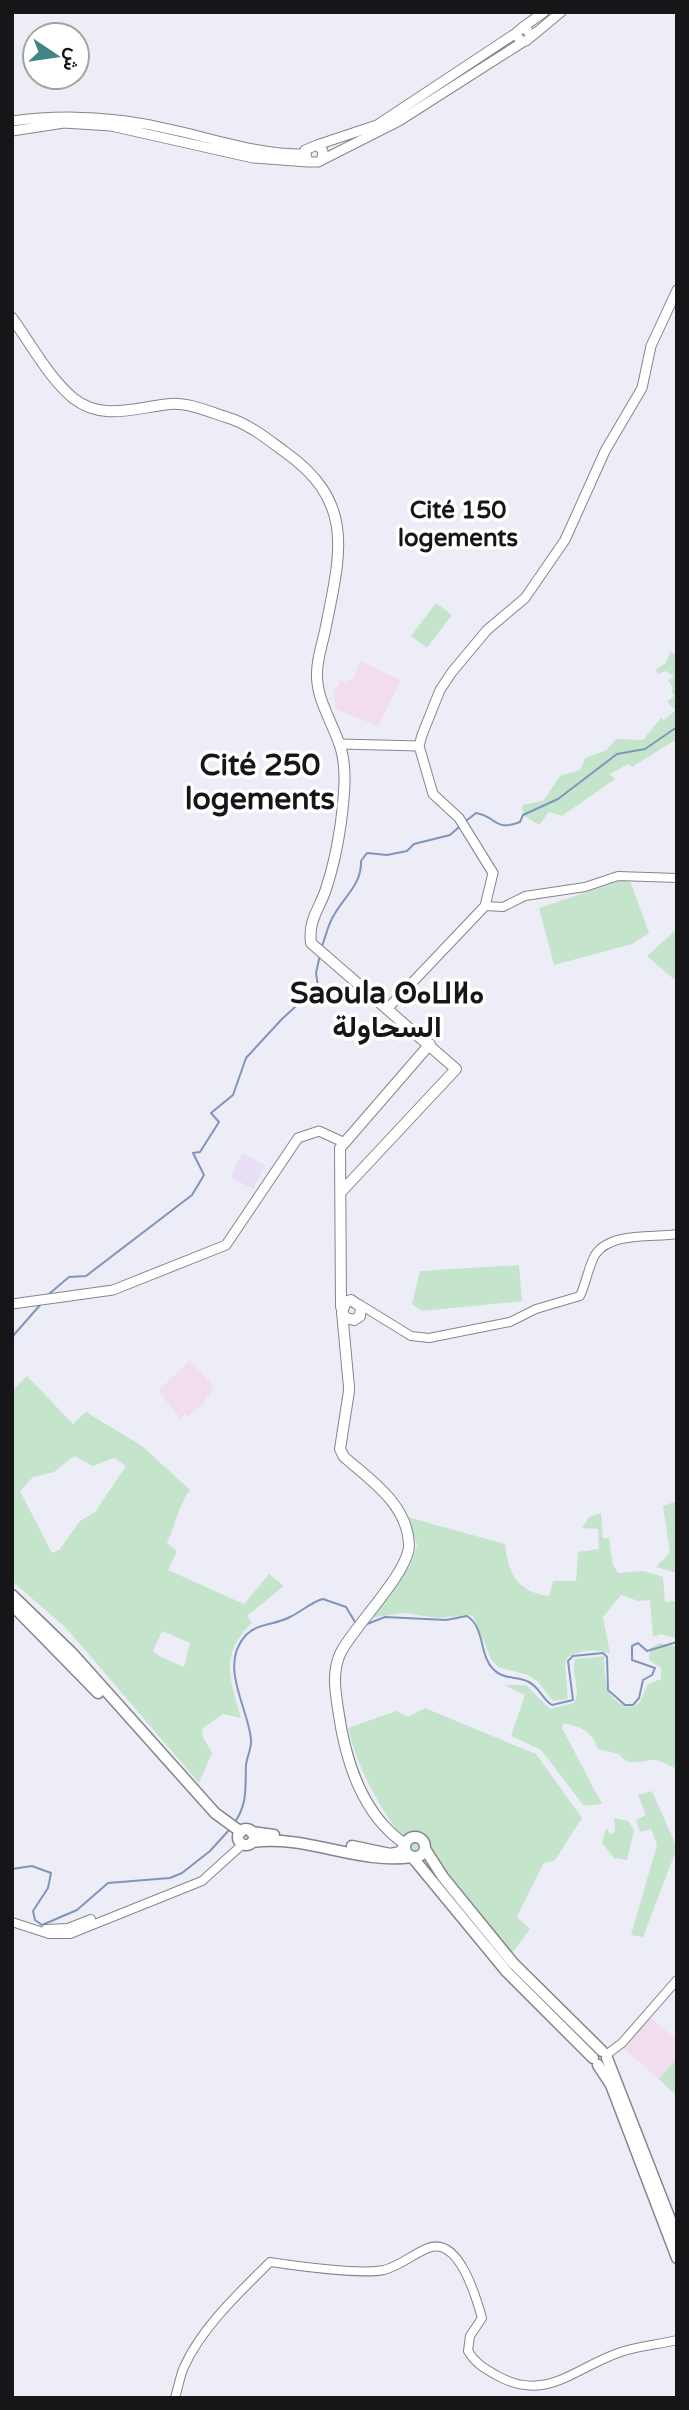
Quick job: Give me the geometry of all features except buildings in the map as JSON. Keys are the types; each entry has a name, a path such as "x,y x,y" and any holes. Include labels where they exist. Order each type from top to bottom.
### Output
{"highway":[{"path":"12,1595 73,1654 238,1834 390,1854 400,1852 416,1837 423,1840 425,1849 443,1877 513,1963 601,2057 677,2236"},
{"path":"12,1605 238,1834 379,1860 420,1856 425,1849"},
{"path":"405,1845 507,1972 581,2042 601,2057 677,2259"}],"main road":[{"path":"12,121 58,120 111,126 261,159 306,158 315,163 399,121 521,34 544,12"},
{"path":"521,34 529,39 531,34 561,12"},
{"path":"306,158 308,146 377,125 521,34"},
{"path":"12,131 58,120"},
{"path":"317,145 323,152 322,158"},
{"path":"388,1009 485,906 493,873 459,818 433,794 419,746 430,712 452,672 487,630 525,598 565,540 605,451 642,388 650,345 677,290"},
{"path":"12,318 71,397 81,404 96,409 126,412 171,404 183,405 226,417 265,436 305,467 324,487 337,522 337,554 317,672 320,697 340,744 344,771 341,823 326,888 310,923 313,947 456,1069 341,1192"},
{"path":"340,744 419,746"},
{"path":"405,1845 376,1813 358,1787 342,1741 334,1674 341,1652 402,1568 409,1544 407,1530 392,1501 344,1457 340,1449 349,1391 341,1289 339,1159 343,1142 430,1045"},
{"path":"12,1304 37,1303 113,1290 226,1245 298,1138 318,1131 343,1142"},
{"path":"341,1289 357,1302 359,1316 350,1332 346,1353"},
{"path":"342,1311 346,1302 357,1302"},
{"path":"342,1311 348,1320 359,1316"}],"street":[{"path":"485,906 503,907 525,896 585,887 618,876 677,878"},
{"path":"357,1302 416,1338 486,1328 580,1296 599,1251 630,1236 677,1234"},
{"path":"359,1316 370,1311"},
{"path":"12,1919 47,1929 68,1928 194,1880 238,1834"},
{"path":"601,2057 622,2043 677,1980"},
{"path":"175,2398 184,2367 194,2349 234,2300 270,2262 383,2270 429,2248 444,2248 453,2254 473,2285 482,2318 467,2343 468,2351 477,2364 519,2385 552,2383 618,2353 677,2340"}],"shaded area":[{"path":"360,661 401,680 378,726 335,709 334,691 341,680 345,682 354,677"},
{"path":"242,1153 265,1165 253,1189 230,1177"},
{"path":"190,1360 214,1387 202,1405 188,1417 185,1414 181,1419 158,1391"},
{"path":"649,2017 677,2040 677,2058 659,2079 623,2048"}],"green space":[{"path":"436,603 452,615 427,648 411,636"},
{"path":"670,652 677,654 677,739 632,767 628,764 610,774 615,779 562,816 549,812 539,825 523,815 522,805 543,801 560,776 580,770 585,758 607,750 616,739 643,740 661,718 664,720 676,710 667,702 674,696 668,680 674,677 666,671 658,674 655,670 666,663"},
{"path":"629,878 649,933 632,944 554,965 539,908"},
{"path":"677,929 677,982 647,956"},
{"path":"519,1265 522,1301 422,1311 412,1304 420,1271"},
{"path":"27,1376 73,1424 86,1412 142,1446 190,1490 167,1543 177,1551 168,1570 244,1604 269,1574 284,1586 247,1616 252,1623 235,1645 230,1667 233,1691 241,1718 223,1714 203,1728 202,1735 212,1753 199,1783 67,1629 12,1581 12,1391","holes":["74,1456 93,1466 114,1458 126,1466 95,1512 80,1521 59,1550 52,1553 20,1491 33,1477 54,1472","162,1631 190,1643 184,1667 153,1651"]},
{"path":"677,1501 677,1573 656,1567 670,1552 663,1506"},
{"path":"601,1513 603,1538 609,1538 613,1565 619,1573 643,1571 663,1577 665,1602 676,1601 677,1639 661,1634 653,1637 650,1600 638,1601 621,1595 603,1617 610,1654 588,1651 567,1658 565,1665 568,1699 553,1701 538,1682 528,1675 498,1667 491,1659 473,1615 438,1618 402,1613 370,1618 410,1566 417,1545 407,1517 505,1544 509,1564 516,1579 529,1590 549,1596 553,1581 576,1581 578,1552 599,1549 598,1529 582,1528 589,1517"},
{"path":"659,1643 677,1647 677,1769 655,1760 627,1761 619,1754 598,1749 586,1731 564,1723 562,1728 602,1804 584,1806 541,1750 511,1736 525,1695 504,1685 526,1685 550,1709 574,1703 577,1692 575,1659 604,1656 606,1682 611,1695 623,1704 633,1707 640,1702 648,1684 661,1679 661,1668 649,1660 650,1648"},
{"path":"425,1708 536,1754 582,1818 555,1860 543,1864 517,1917 530,1929 509,1957 436,1880 392,1823 373,1793 348,1728 396,1711 408,1717"},
{"path":"652,1791 677,1848 643,1937 631,1935 657,1845 651,1829 640,1832 636,1820 646,1815 638,1795"},
{"path":"614,1818 628,1821 634,1830 627,1860 614,1858 602,1843 606,1828 610,1834 615,1832"},
{"path":"677,2058 677,2096 659,2079"}],"waterway":[{"path":"466,821 476,813 500,825 520,822 523,815 558,799 617,754 645,749 677,727"},
{"path":"322,946 332,919 359,877 361,861 367,853 387,855 407,851 414,844 450,835 459,827"},
{"path":"49,1294 69,1277 86,1276 192,1195 204,1175 193,1153 200,1152 219,1122 211,1113 233,1095 246,1058 282,1019 318,986 316,973 320,955"},
{"path":"12,1337 41,1304"},
{"path":"235,1822 244,1801 246,1765 251,1742 234,1673 238,1647 251,1631 284,1620 323,1599 346,1607 355,1622"},
{"path":"367,1624 385,1617 446,1620 467,1616 477,1627 493,1669 501,1675 529,1682 552,1705 573,1700 568,1661 573,1656 603,1653 607,1657 608,1690 625,1705 633,1705 639,1698 643,1680 652,1675 655,1668 632,1660 632,1646 638,1643 647,1651 677,1642"},
{"path":"12,1869 32,1866 51,1873 48,1888 33,1911 35,1920 42,1925 77,1910 108,1883 170,1878 182,1873 210,1851 230,1829"}],"district":[{"name":"Cité 150 logements","path":"458,524"},
{"name":"Cité 250 logements","path":"260,782"},
{"name":"Saoula ⵙⴰⵡⵍⴰ السحاولة","path":"387,1010"}]}
